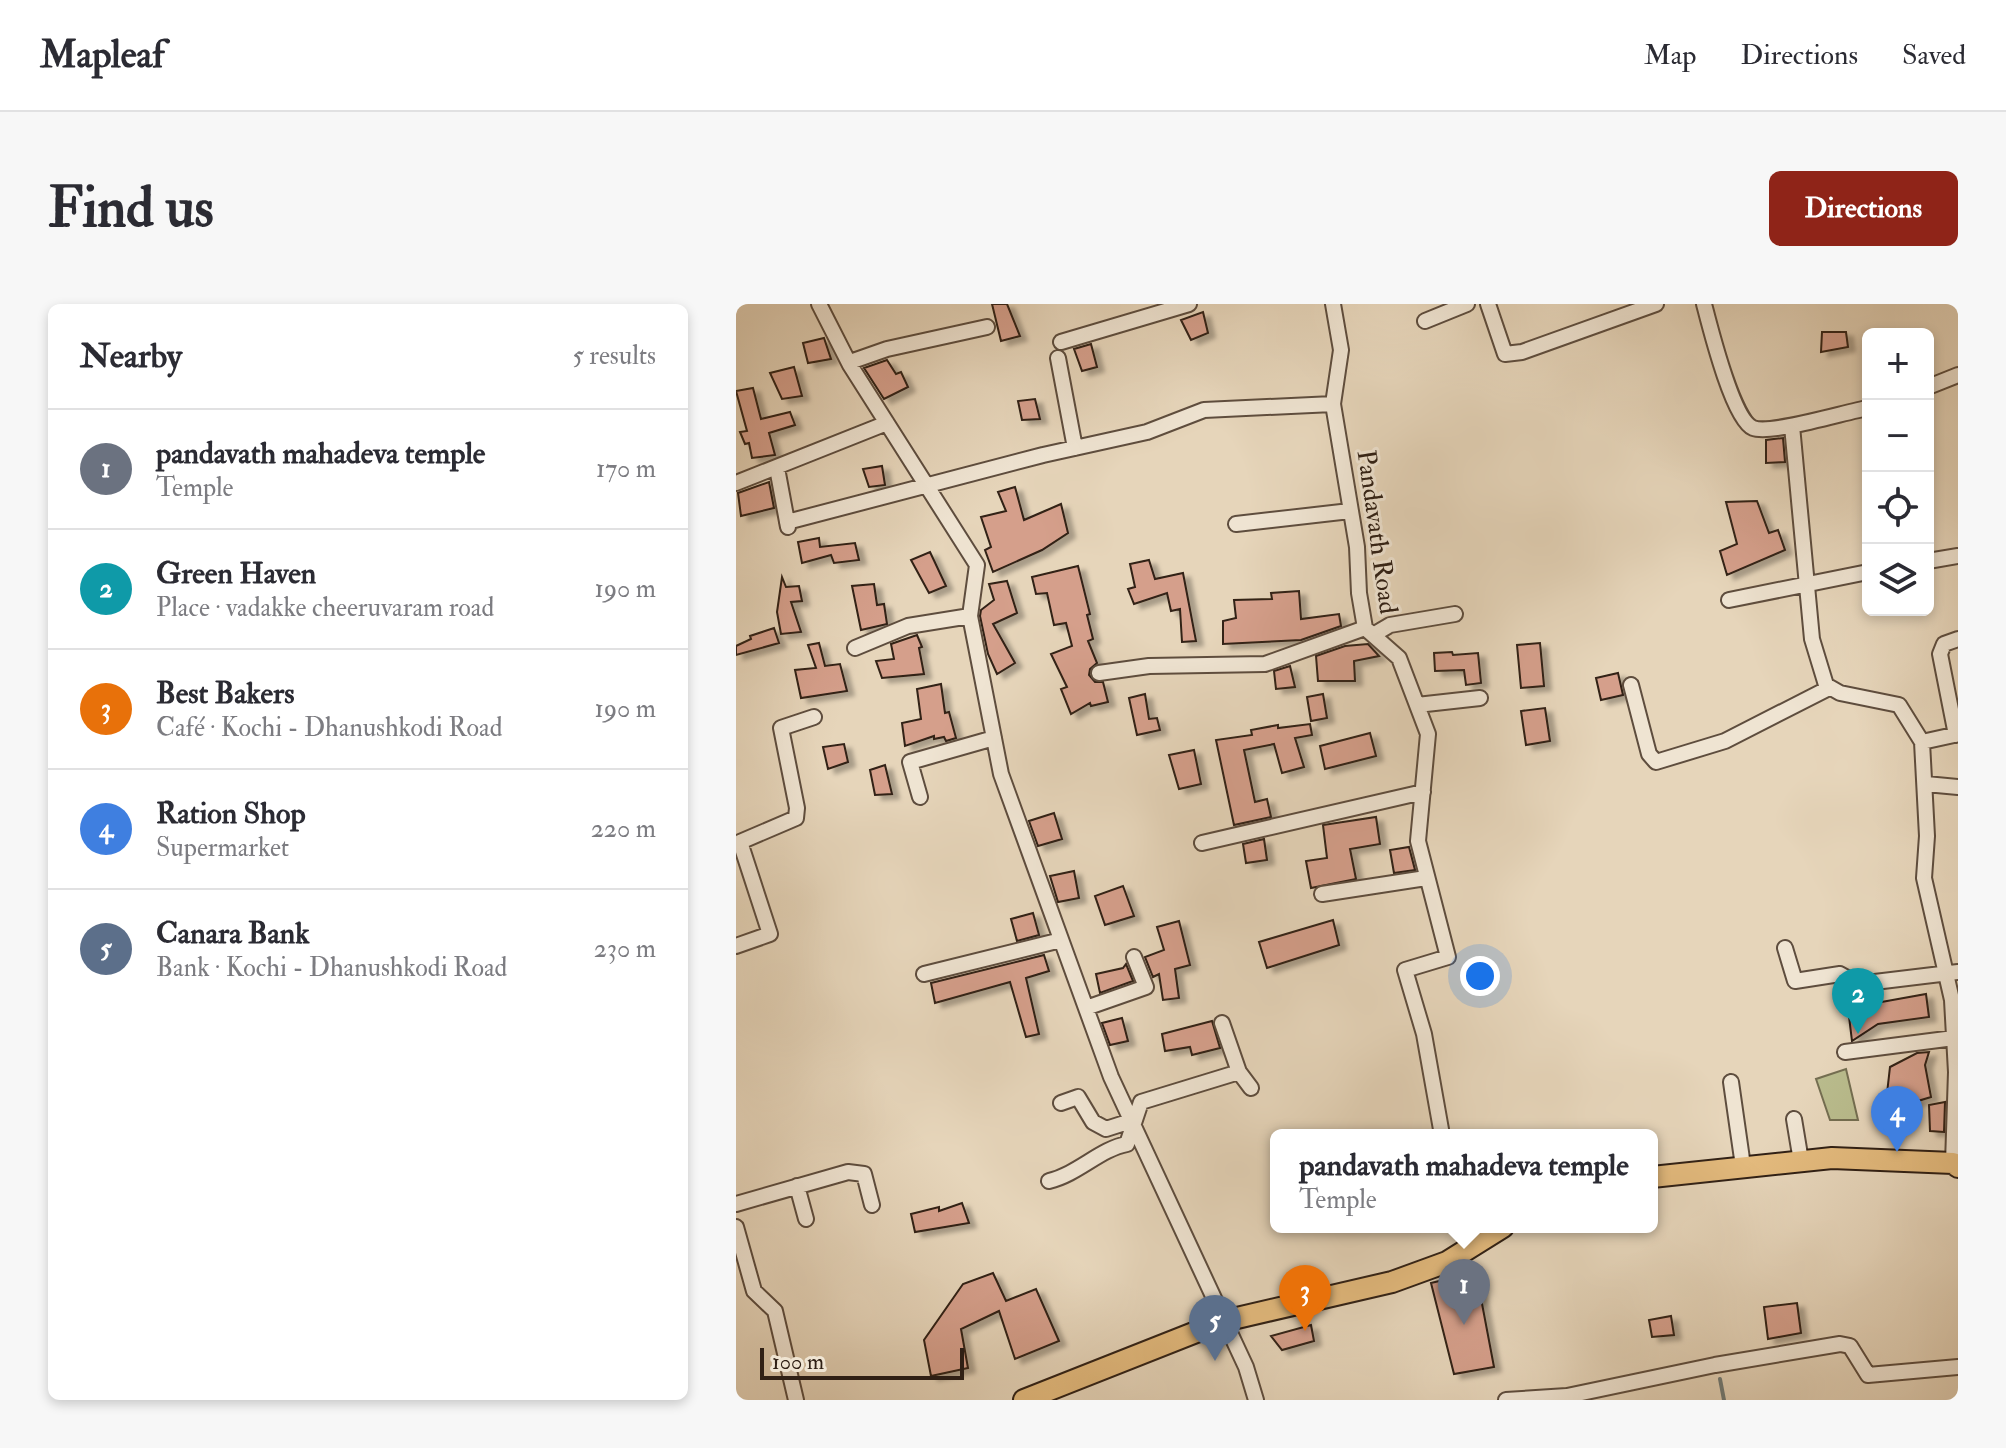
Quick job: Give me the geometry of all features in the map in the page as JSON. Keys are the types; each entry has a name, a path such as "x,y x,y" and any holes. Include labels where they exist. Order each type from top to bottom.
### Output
{"highway":[{"path":"1658,1176 1832,1158 1955,1165"},
{"path":"1024,1400 1224,1321 1392,1282 1447,1262 1487,1233"}],"street":[{"path":"819,304 850,362 977,565 970,616 1001,774 1086,1008 1132,1124 1246,1367 1256,1400"},
{"path":"1075,448 1059,350 1189,304"},
{"name":"Pandavath Road","path":"1333,304 1341,350 1333,404 1369,632 1399,658 1428,734 1418,841 1448,957 1405,970 1424,1034 1441,1129"},
{"path":"1425,321 1467,304"},
{"path":"1488,304 1505,354 1656,304"},
{"path":"1704,304 1720,362 1744,422 1755,430 1792,426 1862,409"},
{"path":"850,362 887,349 987,327"},
{"path":"1934,385 1958,375"},
{"path":"777,468 788,525 1075,448 1147,432 1204,410 1333,404"},
{"path":"736,483 887,423"},
{"path":"1792,426 1812,639 1829,688"},
{"path":"1236,524 1350,511"},
{"path":"1934,560 1958,556"},
{"path":"1729,600 1862,573"},
{"path":"1099,673 1149,666 1265,664 1390,625 1455,614"},
{"path":"855,648 908,626 970,616"},
{"path":"1922,742 1957,734 1940,654 1944,644 1958,639"},
{"path":"1631,685 1649,754 1656,762 1725,741 1829,688 1899,705 1922,742 1926,784 1924,878 1952,973 1955,1165"},
{"path":"1417,705 1480,698"},
{"path":"736,946 770,934 740,842 796,818 797,808 781,728 814,717"},
{"path":"920,797 910,762 994,738"},
{"path":"1926,784 1958,787"},
{"path":"1202,843 1423,792"},
{"path":"1322,894 1426,878"},
{"path":"924,974 1061,940"},
{"path":"1785,948 1795,981 1840,974 1858,984 1952,973"},
{"path":"1086,1008 1146,987 1134,957"},
{"path":"1222,1023 1239,1072 1251,1088"},
{"path":"1845,1052 1954,1038"},
{"path":"1049,1181 1066,1177 1115,1146 1127,1144 1141,1102 1239,1072"},
{"path":"1731,1082 1743,1166"},
{"path":"1061,1103 1078,1097 1093,1122 1106,1129 1132,1124"},
{"path":"1794,1119 1801,1161"},
{"path":"736,1204 848,1172 864,1174 872,1205"},
{"path":"797,1186 806,1219"},
{"path":"736,1227 754,1291 775,1311 796,1400"},
{"path":"1506,1400 1567,1396 1715,1365 1840,1344 1850,1346 1868,1375 1958,1367"}],"green space":[{"path":"1846,1069 1858,1120 1830,1120 1816,1079"}],"building":[{"path":"992,304 1007,304 1020,336 1001,341"},
{"path":"1203,312 1208,333 1191,340 1181,320"},
{"path":"1822,332 1846,332 1848,347 1821,352"},
{"path":"824,338 831,359 808,363 803,343"},
{"path":"1091,344 1097,367 1082,371 1074,349"},
{"path":"887,360 896,374 901,372 908,387 884,399 864,368"},
{"path":"794,367 802,396 782,399 770,373"},
{"path":"753,388 761,419 790,412 795,425 769,433 775,455 752,458 749,443 745,444 740,432 747,431 736,391"},
{"path":"1035,399 1040,419 1022,420 1018,401"},
{"path":"1783,438 1785,462 1766,463 1766,440"},
{"path":"882,466 885,485 869,487 863,469"},
{"path":"769,482 774,508 741,516 738,493"},
{"path":"1015,487 1024,520 1061,504 1068,533 1042,550 993,572 985,550 991,547 981,517 1006,511 998,492"},
{"path":"1757,501 1769,533 1778,530 1785,550 1727,575 1720,551 1737,544 1726,502"},
{"path":"819,538 820,547 855,543 859,560 834,563 831,555 802,563 798,542"},
{"path":"930,552 946,586 929,593 911,560"},
{"path":"1149,560 1155,579 1183,573 1196,641 1182,642 1180,609 1171,611 1167,593 1134,604 1128,589 1135,587 1130,564"},
{"path":"1078,566 1090,614 1087,615 1093,639 1088,641 1097,663 1090,669 1089,675 1095,682 1103,682 1108,702 1091,706 1090,703 1071,714 1061,689 1067,687 1051,654 1072,646 1066,623 1054,625 1047,593 1036,594 1032,577"},
{"path":"782,577 786,587 799,586 802,601 791,602 801,632 781,634 777,612"},
{"path":"1007,581 1017,613 993,624 1015,663 997,674 988,654 980,616 981,610 994,600 989,584"},
{"path":"874,584 877,605 884,604 887,624 861,630 852,586"},
{"path":"1299,591 1301,619 1339,614 1341,626 1301,640 1223,644 1223,621 1236,618 1234,600 1272,599 1271,593"},
{"path":"774,628 779,643 736,655 736,646 751,639 750,636"},
{"path":"917,635 922,647 919,648 924,674 882,678 876,661 894,659 891,644"},
{"path":"819,643 825,666 840,664 847,691 801,698 795,670 816,668 808,645"},
{"path":"1540,643 1544,686 1521,688 1517,645"},
{"path":"1368,644 1379,656 1354,661 1355,681 1318,681 1316,656 1345,646"},
{"path":"1452,652 1453,655 1478,653 1481,683 1466,685 1464,670 1435,671 1434,653"},
{"path":"1290,666 1295,687 1276,689 1274,671"},
{"path":"1618,673 1623,695 1601,700 1596,678"},
{"path":"941,684 945,713 949,712 956,738 946,741 944,737 934,739 934,736 905,746 902,723 921,719 917,689"},
{"path":"1145,694 1149,719 1157,718 1160,730 1137,735 1129,698"},
{"path":"1323,694 1327,718 1311,721 1307,697"},
{"path":"1545,708 1550,741 1526,745 1521,711"},
{"path":"1310,724 1312,735 1295,738 1304,767 1282,773 1274,744 1244,750 1255,802 1267,799 1271,817 1234,825 1216,740 1252,735 1251,730 1278,725 1278,728"},
{"path":"1370,733 1376,756 1325,769 1320,746"},
{"path":"844,744 848,762 828,769 823,747"},
{"path":"1194,750 1201,784 1179,789 1169,755"},
{"path":"885,765 892,794 875,795 870,770"},
{"path":"1054,813 1062,839 1038,846 1029,821"},
{"path":"1376,817 1380,844 1350,849 1356,879 1311,888 1306,861 1327,858 1323,825"},
{"path":"1264,839 1267,860 1246,863 1243,844"},
{"path":"1409,847 1415,870 1394,873 1390,850"},
{"path":"1074,871 1079,898 1058,902 1050,876"},
{"path":"1123,886 1134,916 1105,925 1095,896"},
{"path":"1033,913 1039,935 1017,941 1011,919"},
{"path":"1333,920 1339,945 1267,968 1259,942"},
{"path":"1179,921 1190,965 1175,969 1179,998 1163,1000 1159,974 1153,977 1145,957 1164,950 1157,927"},
{"path":"1044,955 1049,971 1026,978 1039,1034 1026,1037 1010,982 935,1003 931,983"},
{"path":"1126,964 1133,981 1100,993 1096,974 1123,968"},
{"path":"1926,994 1929,1017 1878,1024 1852,1041 1848,1008"},
{"path":"1122,1018 1128,1041 1110,1045 1102,1023"},
{"path":"1212,1021 1220,1048 1192,1055 1190,1047 1165,1051 1162,1034"},
{"path":"1929,1052 1925,1065 1931,1097 1885,1111 1890,1067 1917,1053"},
{"path":"1945,1102 1944,1132 1930,1131 1929,1105"},
{"path":"962,1203 969,1223 915,1232 911,1214 939,1207 939,1211"},
{"path":"1476,1272 1494,1367 1454,1374 1431,1283"},
{"path":"993,1273 1006,1301 1036,1289 1059,1341 1015,1359 999,1311 961,1329 968,1368 931,1376 924,1340 963,1284"},
{"path":"1797,1303 1801,1333 1768,1339 1764,1307"},
{"path":"1671,1316 1674,1335 1652,1337 1649,1320"},
{"path":"1311,1325 1314,1341 1282,1350 1271,1336"}],"waterway":[{"path":"1720,1379 1724,1400"}],"place":[{"name":"Green Haven","path":"1858,1034"},
{"name":"Ration Shop","path":"1897,1152"},
{"name":"pandavath mahadeva temple","path":"1464,1325"},
{"name":"Best Bakers","path":"1305,1331"},
{"name":"Canara Bank","path":"1215,1361"}]}
